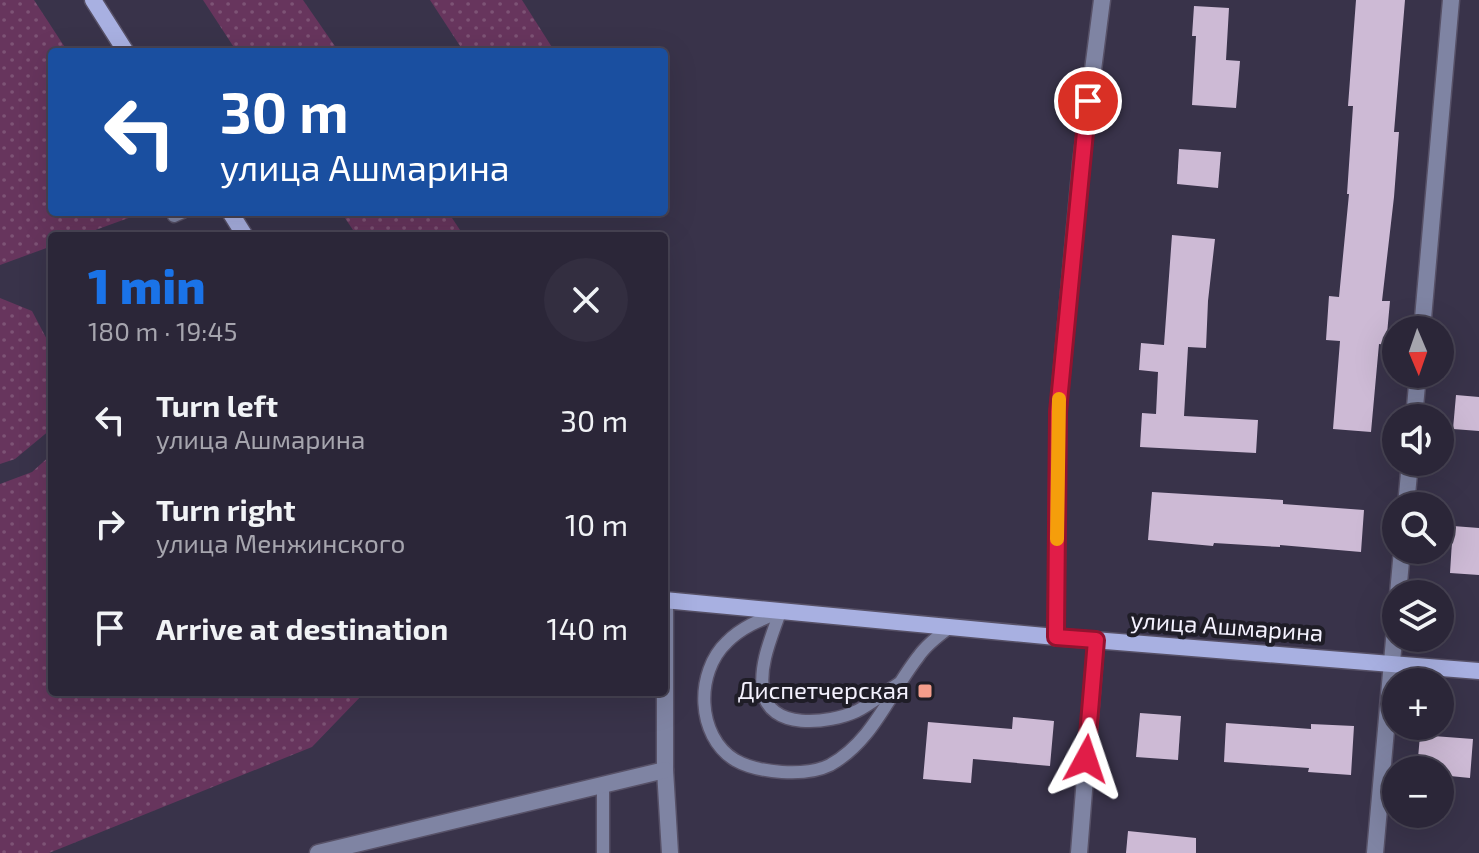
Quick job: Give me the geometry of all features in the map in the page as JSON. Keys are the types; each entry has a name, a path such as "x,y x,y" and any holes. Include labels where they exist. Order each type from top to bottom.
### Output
{"street":[{"path":"93,0 123,48"},
{"path":"1056,637 1058,412 1083,147 1102,0"},
{"path":"1423,316 1451,0"},
{"name":"улица Ашмарина","path":"668,600 949,628 1479,671"},
{"path":"1079,853 1096,640"},
{"path":"1375,853 1393,652"},
{"path":"665,696 670,853"},
{"path":"318,853 665,770"}],"lane":[{"path":"780,612 762,677 767,704 775,713 799,720 840,718 859,710 902,680"},
{"path":"780,612 749,624 725,643 709,665 704,688 705,712 716,742 735,760 766,771 797,773 826,767 850,753 868,733 918,656 949,628"},
{"path":"603,784 603,853"}],"shaded area":[{"path":"0,0 34,0 65,48 48,48 48,216 134,216 90,232 48,232 48,247 0,265"},
{"path":"203,0 303,0 336,48 234,48"},
{"path":"430,0 522,0 552,48 461,48"},
{"path":"344,216 451,216 461,232 354,232"},
{"path":"0,298 32,311 48,341 48,432 15,459 0,464"},
{"path":"48,458 48,696 361,696 312,747 49,853 0,853 0,484 32,472"}],"building":[{"path":"1356,0 1405,0 1394,132 1399,132 1382,301 1390,301 1389,316 1382,316 1382,344 1379,344 1371,432 1333,429 1340,341 1326,340 1329,296 1339,297 1349,194 1353,106 1348,106"},
{"path":"1194,6 1229,8 1226,60 1240,61 1236,108 1192,105 1196,36 1192,36"},
{"path":"1179,149 1221,152 1218,188 1177,184"},
{"path":"1172,235 1215,239 1206,348 1188,347 1184,416 1258,420 1256,453 1140,447 1142,413 1156,414 1158,372 1139,370 1141,343 1164,345"},
{"path":"1456,395 1479,397 1479,431 1454,429"},
{"path":"1152,492 1283,500 1283,504 1364,510 1361,552 1280,545 1214,543 1213,546 1148,540"},
{"path":"1454,526 1479,528 1479,575 1450,573 1451,564 1454,564"},
{"path":"1140,713 1181,716 1178,760 1136,757"},
{"path":"1013,717 1054,721 1050,766 973,759 971,783 923,779 928,722 1012,729"},
{"path":"1226,723 1311,729 1311,724 1354,726 1351,775 1308,772 1309,768 1224,762"},
{"path":"1473,739 1470,778 1454,776 1454,756 1418,756 1420,740"},
{"path":"1128,831 1196,838 1196,853 1126,853"}],"slow traffic":[{"path":"1057,539 1059,399"}],"place":[{"name":"Диспетчерская","path":"925,691"}],"route":[{"path":"1086,759 1096,640 1056,637 1058,412 1088,101"}]}
